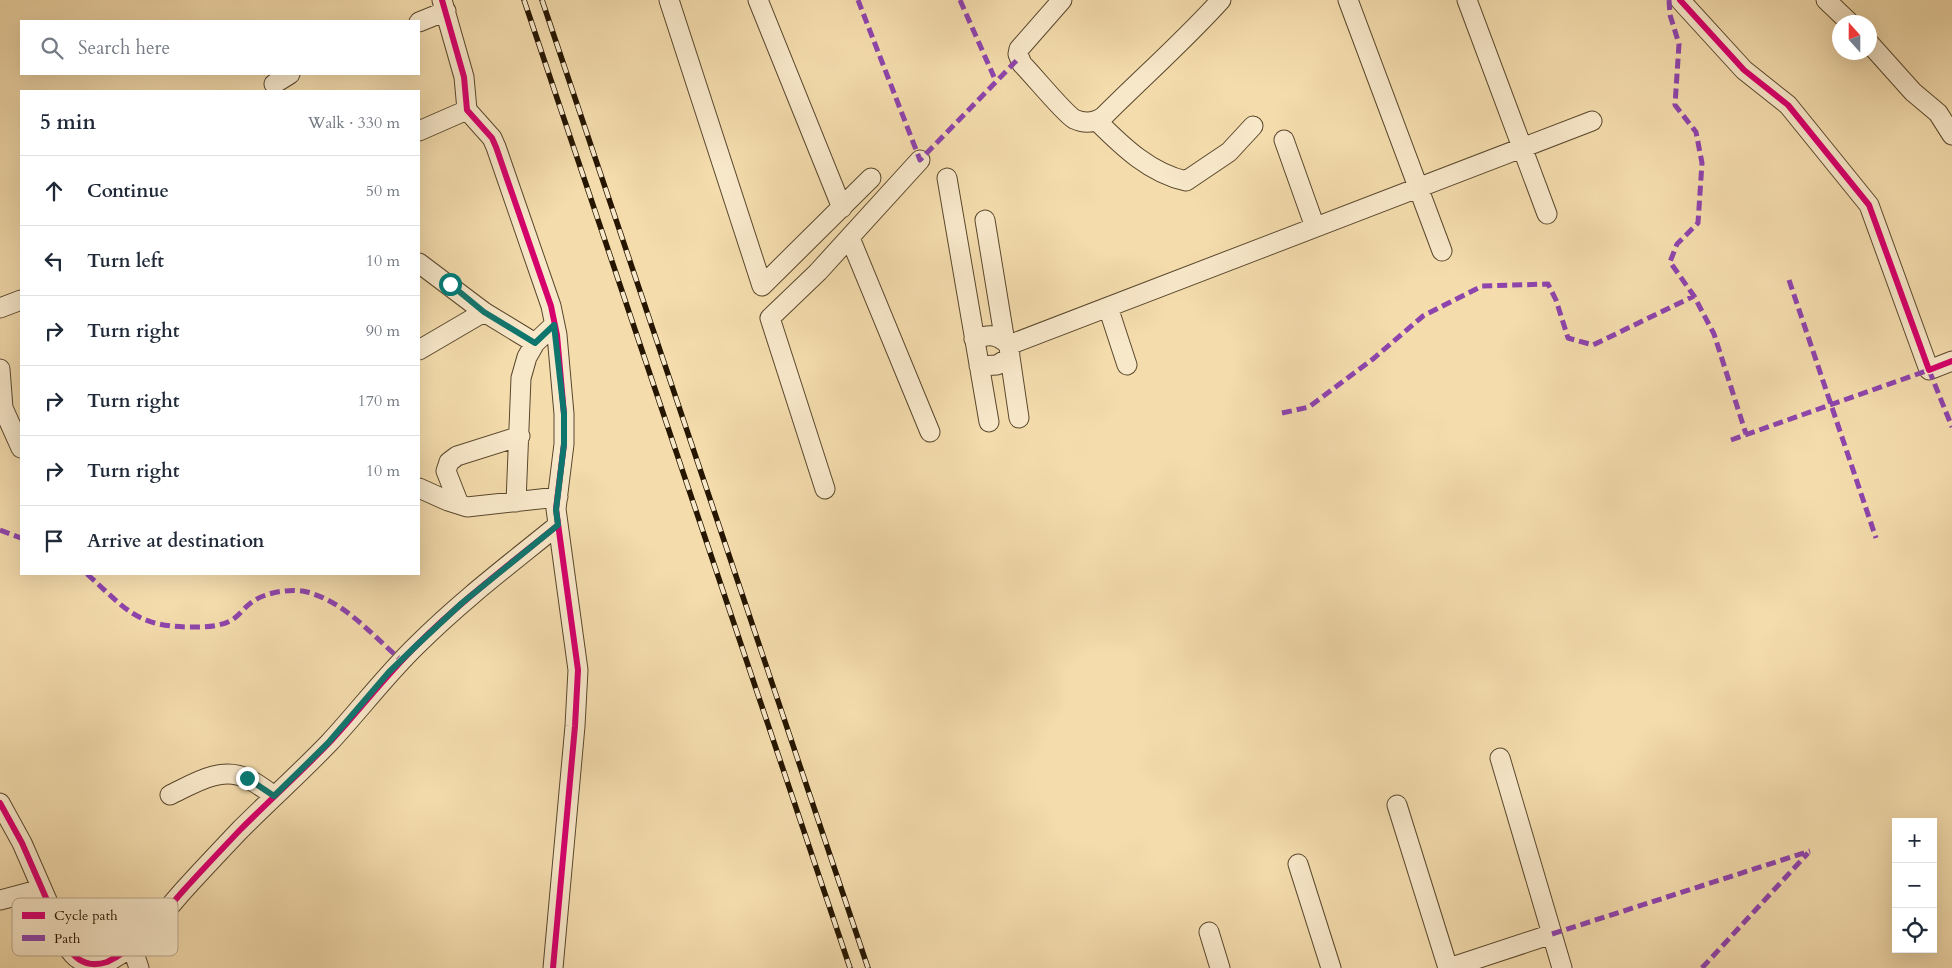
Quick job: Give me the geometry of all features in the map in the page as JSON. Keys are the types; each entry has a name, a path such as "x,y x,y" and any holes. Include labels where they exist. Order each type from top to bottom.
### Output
{"street":[{"path":"669,0 762,286 871,178"},
{"path":"758,0 842,208"},
{"path":"1062,0 1019,49 1018,54 1022,64 1074,118 1088,123 1097,121 1185,39 1221,0"},
{"path":"1348,0 1420,187 1442,251"},
{"path":"1467,0 1524,148 1547,214"},
{"path":"1680,0 1744,70 1788,105 1869,205 1929,370 1952,361"},
{"path":"1826,0 1841,15"},
{"path":"420,21 444,6 464,76 467,110 492,138 496,147 545,289 554,325 564,414 564,444 558,497 558,525 578,670 576,726 552,968"},
{"path":"1877,52 1913,92 1938,113 1952,134"},
{"path":"274,84 288,75"},
{"path":"420,131 467,110"},
{"path":"1097,121 1138,159 1170,177 1186,181 1229,152 1253,126"},
{"path":"979,366 997,365 1008,348 1108,307 1592,121"},
{"path":"1284,140 1315,228"},
{"path":"825,489 770,318 850,238 920,160"},
{"path":"947,178 989,422"},
{"path":"985,220 1008,348 1018,418"},
{"path":"850,238 930,432"},
{"path":"420,264 484,312 535,343"},
{"path":"0,308 20,300"},
{"path":"1108,307 1127,365"},
{"path":"420,349 484,312"},
{"path":"516,502 521,378 527,357 535,343 554,325"},
{"path":"974,339 987,335 998,335 1008,348"},
{"path":"0,369 2,408 20,446"},
{"path":"458,504 446,471 448,462 456,456 520,436"},
{"path":"420,488 458,504 480,507 558,497"},
{"path":"177,898 274,796 328,743 389,672 462,603 558,525"},
{"path":"1500,758 1562,968"},
{"path":"170,795 201,780 221,774 247,778 274,796"},
{"path":"0,803 22,843 46,898"},
{"path":"1396,805 1449,968 1552,934"},
{"path":"1298,864 1331,968"},
{"path":"0,900 42,889"},
{"path":"1209,932 1220,968"},
{"path":"73,956 85,965 98,966 118,956"},
{"path":"135,956 140,968"}],"railway":[{"path":"524,0 850,968"},
{"path":"542,0 868,968"}],"marked path":[{"path":"858,0 920,160 1019,58"},
{"path":"960,0 994,77"},
{"path":"1669,0 1670,15 1679,44 1675,105 1696,132 1702,163 1698,223 1677,244 1670,262 1694,296 1714,334 1746,434"},
{"path":"1789,280 1876,538"},
{"path":"1282,413 1309,407 1373,359 1423,316 1482,286 1548,284 1556,300 1568,338 1593,345 1694,296"},
{"path":"1731,440 1929,370 1952,427"},
{"path":"0,530 20,538"},
{"path":"88,575 122,606 133,613 157,624 172,626 201,627 222,624 232,620 260,597 287,591 307,592 334,603 346,611 401,660"},
{"path":"1552,934 1810,851"},
{"path":"1702,968 1808,853"}],"cycle path":[{"path":"442,0 464,77 467,110 492,138 496,147 551,306 557,335 564,414 564,444 556,509 578,670 575,726 553,968"},
{"path":"1680,0 1744,70 1788,105 1869,205 1929,370 1952,361"},
{"path":"177,898 240,830 329,743 417,645 468,598 558,525"},
{"path":"0,803 22,843 46,898"},
{"path":"75,956 89,964 100,964 119,956"}],"route":[{"path":"247,778 274,796 328,743 389,672 418,644 462,603 558,525 556,510 564,444 564,414 560,387 557,335 554,325 535,343 484,312 450,284"}]}
